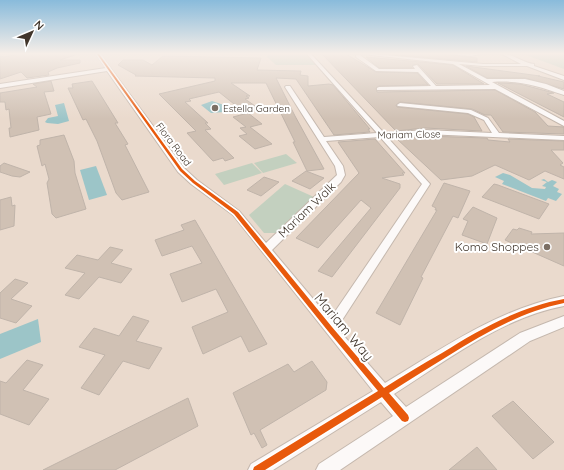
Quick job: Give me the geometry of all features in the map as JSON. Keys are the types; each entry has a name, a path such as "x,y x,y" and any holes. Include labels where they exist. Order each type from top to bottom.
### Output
{"street":[{"path":"0,86 61,76"},
{"name":"Flora Road","path":"115,76 181,170 194,182 236,213 266,250"},
{"name":"Mariam Way","path":"329,76 425,181 426,187 330,329"},
{"path":"424,76 435,88"},
{"path":"476,76 564,124"},
{"path":"484,81 516,79 546,86 564,93"},
{"name":"Mariam Walk","path":"266,250 340,178 340,169 322,138 288,86"},
{"path":"379,89 495,87"},
{"path":"400,105 469,110 486,120 497,135"},
{"name":"Mariam Close","path":"322,138 425,132 564,138"},
{"name":"Mariam Way","path":"266,250 405,418"},
{"path":"257,470 383,391 504,320 534,307 564,300"},
{"path":"325,470 525,337 564,322"}],"green space":[{"path":"286,154 297,163 263,173 254,163"},
{"path":"252,163 262,173 224,185 215,174"},
{"path":"285,184 314,197 276,233 264,233 249,215"}],"water":[{"name":"Estella Garden","path":"212,101 224,105 224,112 211,113 201,105"},
{"path":"64,103 69,121 58,124 45,122 48,118 58,116 55,105"},
{"path":"96,166 107,195 89,200 80,170"},
{"path":"503,173 510,175 532,188 545,189 546,187 542,186 547,182 541,180 544,179 548,182 552,180 557,182 553,186 559,189 557,192 562,194 556,201 548,198 546,201 502,184 504,181 495,177"},
{"path":"38,319 41,342 0,359 0,334"}],"building":[{"path":"0,76 9,76 0,79"},
{"path":"25,76 42,76 27,78"},
{"path":"135,76 308,76 308,86 333,85 370,129 368,129 370,132 334,135 296,79 276,78 324,169 307,171 293,142 295,142 266,83 231,83 250,96 246,96 249,98 245,99 258,108 244,112 219,92 189,99 191,101 185,102 208,123 205,123 211,129 205,130 234,158 225,161 223,158 213,161 187,133 196,131 159,94 215,81 215,78"},
{"path":"343,76 420,76 428,85 379,86 376,88 377,92 495,90 535,112 548,126 564,127 564,134 503,132 491,115 485,115 472,109 400,102 396,105 397,107 468,114 474,117 482,131 425,128 396,131"},
{"path":"429,76 471,76 484,84 437,84"},
{"path":"483,76 540,76 538,76 564,82 564,89 525,78 487,78"},
{"path":"51,81 54,91 44,92 51,114 37,117 39,130 10,137 9,128 11,128 9,109 6,110 5,102 0,102 0,93 37,87 33,84"},
{"path":"92,81 118,123 115,123 128,144 125,145 149,192 122,200 116,193 97,141 86,119 83,120 68,88 73,88 72,84"},
{"path":"498,83 520,84 554,93 547,94 564,102 564,117"},
{"path":"248,113 262,124 250,127 272,144 255,149 239,136 247,134 240,128 246,127 233,117"},
{"path":"64,135 74,161 75,173 86,209 56,218 52,214 47,183 49,179 45,164 42,166 37,146 40,145 40,140"},
{"path":"425,136 487,138 488,140 510,142 508,139 564,141 564,150 551,150 563,163 560,165 564,167 564,179 545,171 529,180 495,165 472,176 441,180 397,139"},
{"path":"375,139 405,173 402,173 404,175 382,178 400,184 400,188 332,277 318,271 371,208 361,200 318,248 296,238 359,173 338,142"},
{"path":"4,163 30,172 20,177 0,172 0,166"},
{"path":"306,171 324,178 310,189 292,181"},
{"path":"264,177 279,182 261,196 247,190"},
{"path":"444,183 470,191 458,218 453,216 421,277 423,278 400,325 376,313 437,210 435,210 436,208 432,206"},
{"path":"494,184 549,204 539,219 482,197"},
{"path":"11,197 12,206 15,205 14,226 0,230 0,200"},
{"path":"473,207 497,218 487,244 462,235 468,221 463,219"},
{"path":"195,220 267,344 249,352 241,336 203,354 192,327 228,312 216,289 182,302 170,274 202,263 192,246 162,256 155,240 184,230 181,225"},
{"name":"Komo Shoppes","path":"519,228 532,232 531,234 564,233 564,266 505,240 513,229 517,230"},
{"path":"110,247 123,250 111,263 132,269 121,283 99,277 79,299 65,295 85,273 65,268 77,255 98,260"},
{"path":"15,279 28,283 11,299 32,306 16,323 0,318 0,293"},
{"path":"133,316 149,321 136,341 162,348 149,369 123,361 99,395 81,388 105,355 79,347 94,328 119,336"},
{"path":"27,360 43,365 23,390 49,399 29,425 0,414 0,381 6,383"},
{"path":"312,361 327,382 326,390 260,430 267,445 262,448 254,433 251,435 233,393 288,364 294,372"},
{"path":"188,398 198,426 115,470 43,470"},
{"path":"513,401 554,442 533,459 492,416"},
{"path":"477,447 497,470 449,470"}],"cycle path":[{"path":"114,76 181,170 194,182 236,213 330,329 405,418"},
{"path":"257,470 476,335 529,310 564,301"}],"place":[{"name":"Estella Garden","path":"215,108"},
{"name":"Komo Shoppes","path":"547,247"}]}
